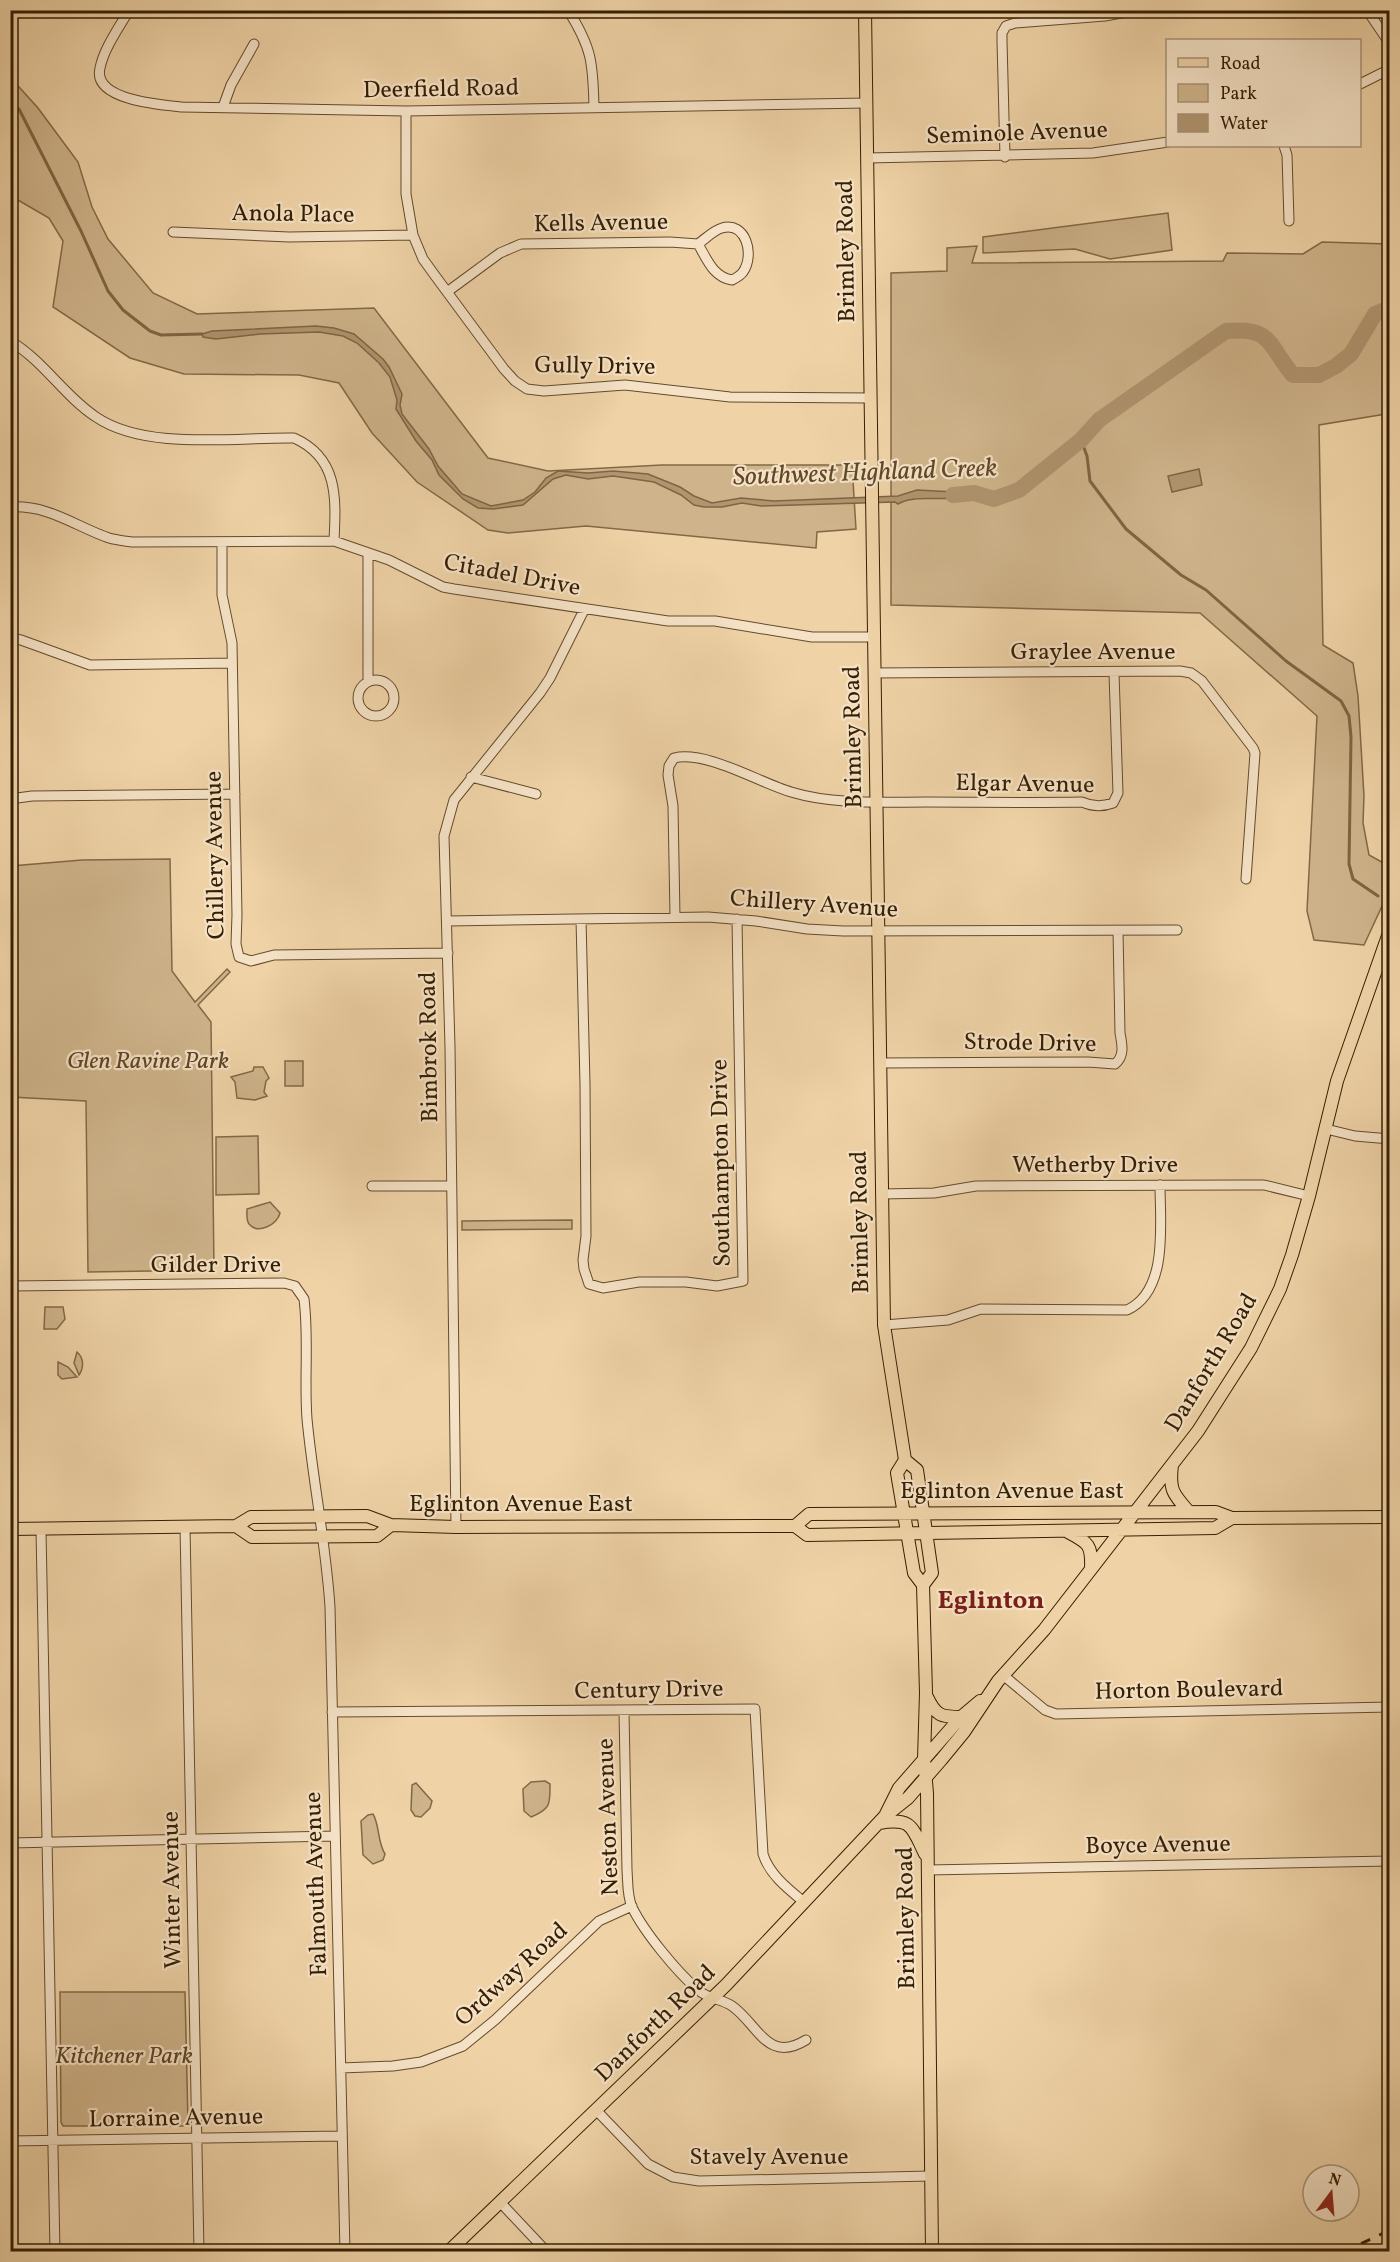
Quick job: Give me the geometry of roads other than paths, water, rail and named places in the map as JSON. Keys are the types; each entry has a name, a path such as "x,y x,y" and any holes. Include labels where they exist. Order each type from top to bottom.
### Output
{"main road":[{"name":"Brimley Road","path":"866,10 884,1325 905,1460 897,1473 914,1573 923,1585 932,2252"},
{"name":"Danforth Road","path":"448,2252 712,1998 882,1820 908,1798 964,1732 1003,1675 1044,1630 1123,1530 1221,1398 1268,1317 1292,1255 1337,1081 1389,930"},
{"name":"Brimley Road","path":"905,1460 917,1470 924,1514 932,1573 923,1585"},
{"path":"1172,1464 1170,1484 1175,1496 1189,1512"},
{"name":"Eglinton Avenue East","path":"795,1526 809,1514 1216,1512 1232,1518 1389,1517"},
{"name":"Eglinton Avenue East","path":"10,1529 236,1526 251,1517 367,1516 391,1525 456,1527 795,1526 807,1535 1215,1528 1232,1518"},
{"name":"Eglinton Avenue East","path":"236,1526 252,1537 377,1536 391,1525"},
{"path":"1065,1530 1088,1544 1091,1552 1091,1569"},
{"path":"926,1693 933,1709 943,1717 961,1717"},
{"name":"Danforth Road","path":"882,1820 899,1788 961,1717 988,1695"},
{"path":"882,1820 906,1822 912,1829 928,1864"}],"street":[{"name":"Deerfield Road","path":"129,10 105,55 99,71 100,81 111,92 151,104 182,107 406,111 867,103"},
{"path":"568,10 590,52 593,65 594,107"},
{"path":"1005,157 1002,33 1006,26 1015,23 1105,16 1137,10"},
{"path":"1367,10 1389,44"},
{"path":"223,107 231,85 254,44"},
{"path":"1361,83 1389,69"},
{"name":"Gully Drive","path":"406,111 406,194 413,235 423,259 515,381 527,388 544,391 625,385 730,397 870,398"},
{"name":"Seminole Avenue","path":"867,158 1005,157 1093,153 1166,142"},
{"path":"1284,147 1287,155 1289,221"},
{"name":"Kells Avenue","path":"447,291 500,253 521,244 670,242 698,244 720,228 737,228 744,236 748,252 747,264 742,273 732,280 722,279 698,244"},
{"name":"Anola Place","path":"172,232 289,237 413,235"},
{"path":"10,341 37,362 95,416 122,429 149,437 294,438 303,442 323,458 330,475 334,498 334,541"},
{"name":"Citadel Drive","path":"10,507 37,508 55,513 110,538 132,542 334,541 407,568 443,587 668,621 723,622 812,637 874,637"},
{"name":"Chillery Avenue","path":"222,542 222,595 232,643 236,944 239,957 251,961 274,955 448,953"},
{"path":"368,553 369,681"},
{"name":"Bimbrok Road","path":"456,1527 448,953 444,837 454,800 550,678 584,610"},
{"path":"10,638 90,665 232,663"},
{"name":"Graylee Avenue","path":"874,673 1180,671 1195,674 1253,748 1254,764 1246,879"},
{"name":"Elgar Avenue","path":"876,802 1082,802 1097,807 1113,803 1118,793 1114,673"},
{"path":"675,917 674,813 668,775 669,766 674,758 682,756 695,758 742,771 788,792 811,798 876,802"},
{"path":"471,777 536,794"},
{"path":"10,799 32,796 235,794"},
{"name":"Chillery Avenue","path":"447,921 675,917 737,919 807,929 878,931 1177,930"},
{"name":"Southampton Drive","path":"581,919 585,1084 586,1236 584,1269 590,1284 603,1288 639,1282 686,1282 717,1286 743,1281 737,919"},
{"name":"Strode Drive","path":"880,1063 1088,1062 1115,1064 1122,1056 1118,931"},
{"path":"1326,1129 1355,1136 1389,1139"},
{"path":"884,1325 948,1320 981,1309 1127,1310 1135,1307 1142,1302 1148,1292 1160,1251 1160,1185"},
{"name":"Wetherby Drive","path":"881,1194 933,1193 976,1186 1264,1185 1309,1196"},
{"path":"372,1186 451,1186"},
{"name":"Gilder Drive","path":"10,1286 273,1283 295,1286 303,1294 305,1306 307,1418 319,1516"},
{"name":"Falmouth Avenue","path":"319,1516 325,1547 330,1607 345,2252"},
{"name":"Winter Avenue","path":"184,1527 200,2252"},
{"path":"41,1530 55,2252"},
{"name":"Horton Boulevard","path":"1003,1675 1045,1710 1056,1714 1389,1707"},
{"name":"Century Drive","path":"332,1712 755,1709 763,1854 772,1872 804,1902"},
{"name":"Neston Avenue","path":"624,1711 627,1870 632,1906 660,1948 699,1991 731,2005 766,2041 781,2048 793,2048 806,2040"},
{"path":"10,1843 334,1836"},
{"name":"Boyce Avenue","path":"928,1864 1389,1861"},
{"name":"Ordway Road","path":"341,2068 393,2066 422,2062 463,2046 495,2020 599,1921 632,1906"},
{"name":"Stavely Avenue","path":"597,2110 648,2164 673,2177 699,2181 931,2176"},
{"name":"Lorraine Avenue","path":"10,2141 342,2136"},
{"path":"500,2202 547,2252"}],"water":[{"name":"Southwest Highland Creek","path":"316,326 354,334 383,359 402,394 400,405 402,414 429,449 438,466 462,494 491,506 523,500 535,492 546,478 558,471 588,473 613,471 648,474 712,503 741,498 774,501 898,496 917,490 974,493 954,498 910,500 898,504 895,502 761,506 742,503 722,507 704,507 694,505 681,495 654,482 613,476 588,479 566,475 553,479 523,505 493,509 478,508 463,499 439,475 432,460 416,441 396,409 397,400 390,377 379,363 357,343 343,336 319,332 260,334 216,339 203,337 202,334 212,331"},
{"path":"1199,469 1202,485 1172,492 1168,476"}],"waterway":[{"name":"Southwest Highland Creek","path":"10,101 19,109 81,231 108,291 123,310 150,331 161,335 202,334"},
{"name":"Southwest Highland Creek","path":"953,495 974,493 994,499 1019,490 1081,440 1099,420 1226,331 1241,330 1261,335 1273,346 1293,375 1319,375 1336,366 1351,354 1375,314 1390,308"},
{"path":"1081,440 1087,456 1090,481 1126,529 1181,575 1206,590 1286,661 1341,701 1349,716 1351,737 1349,864 1353,879 1378,896"}],"railway":[{"path":"1343,2252 1390,2230"},
{"path":"1369,2252 1390,2242"}],"district":[{"name":"Eglinton","path":"991,1601"}],"park label":[{"name":"Glen Ravine Park","path":"148,1062"},
{"name":"Kitchener Park","path":"124,2057"}]}
